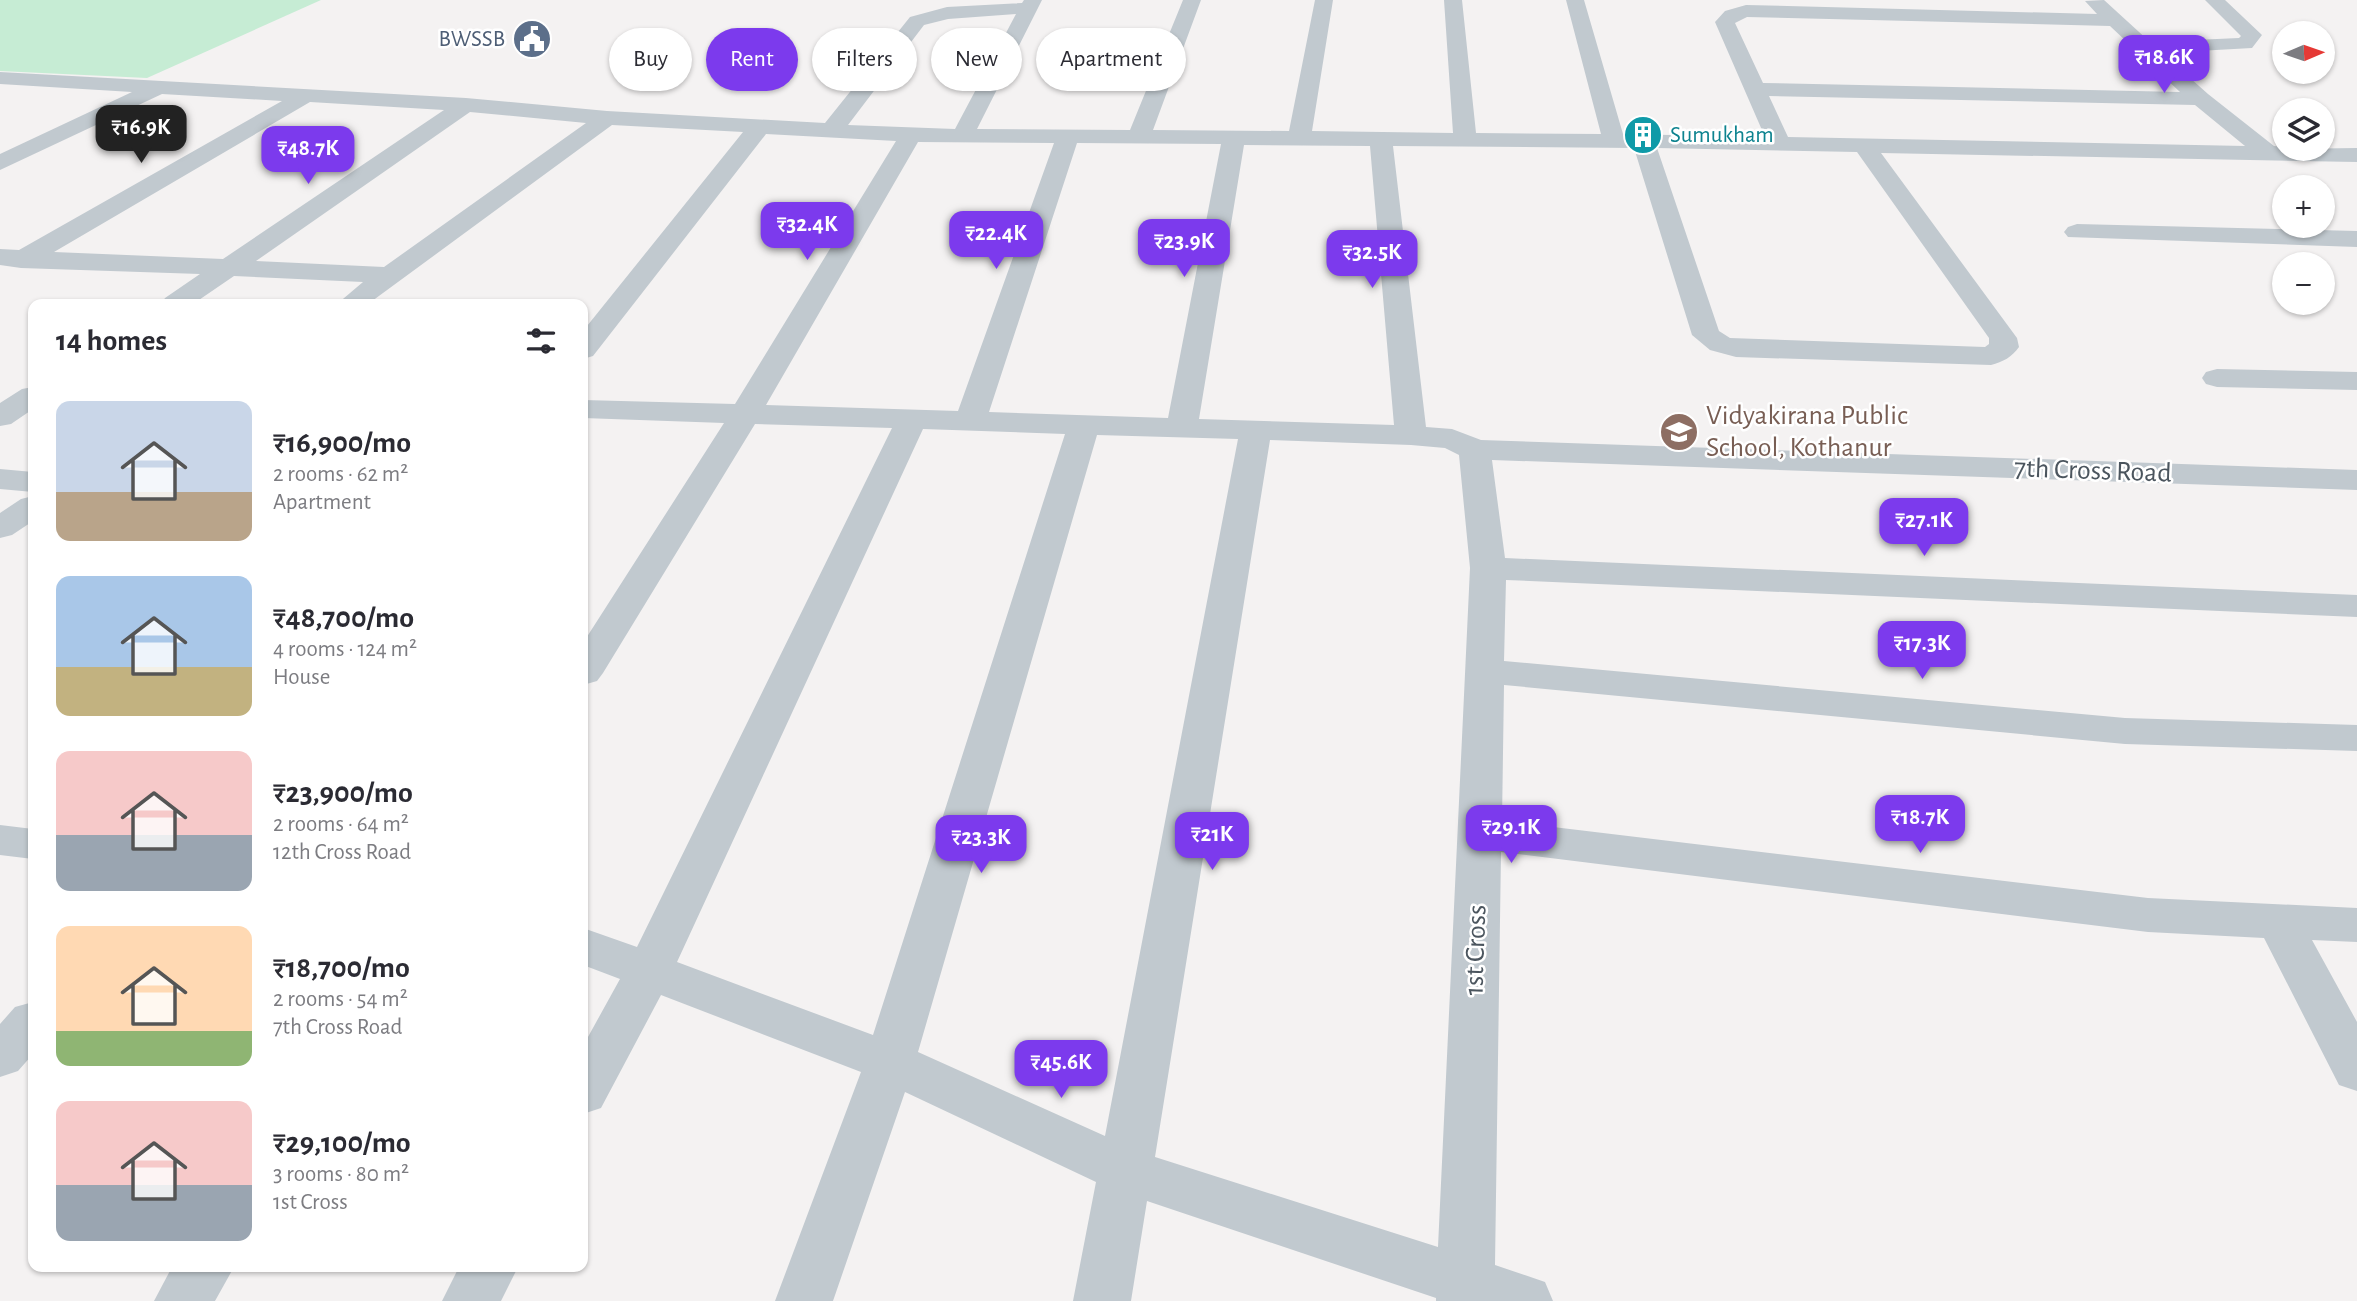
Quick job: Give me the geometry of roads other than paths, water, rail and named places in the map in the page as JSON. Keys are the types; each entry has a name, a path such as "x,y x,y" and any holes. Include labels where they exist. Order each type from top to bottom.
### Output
{"street":[{"path":"1139,137 1192,0"},
{"path":"1299,139 1324,0"},
{"path":"1453,0 1465,139"},
{"path":"1575,0 1614,141"},
{"path":"2092,0 2200,99 2268,153"},
{"path":"2142,48 2245,44 2252,35 2214,0"},
{"path":"832,130 917,21 947,13 1030,4"},
{"path":"962,136 1030,4"},
{"path":"1779,143 1725,22 1732,15 1746,11 2112,20"},
{"path":"0,78 466,104 607,118 911,135 1863,144 2357,155"},
{"path":"0,163 157,88"},
{"path":"1755,89 2200,99"},
{"path":"0,272 12,258 304,97"},
{"path":"182,299 230,269 466,104"},
{"path":"358,299 607,118"},
{"path":"588,344 761,125"},
{"path":"588,665 745,414 911,135"},
{"path":"970,421 1068,137"},
{"path":"1182,428 1233,138"},
{"path":"1381,139 1411,435"},
{"path":"1643,141 1706,335 1713,340 1736,348 1991,356 2000,352 2004,347 2003,338 1863,144"},
{"path":"2077,232 2357,239"},
{"path":"12,258 390,275"},
{"path":"2217,378 2357,381"},
{"path":"0,417 28,399"},
{"name":"7th Cross Road","path":"588,409 1411,435 1452,439 1475,450 2357,481"},
{"path":"588,1084 650,969 912,419"},
{"path":"804,1301 890,1062 1084,425"},
{"path":"1102,1301 1256,430"},
{"name":"1st Cross","path":"1466,1292 1488,568 1475,450"},
{"path":"0,479 28,482"},
{"path":"0,528 28,509"},
{"path":"1488,568 2357,606"},
{"path":"1483,671 2126,731 2357,738"},
{"path":"1479,834 2148,915 2357,925"},
{"path":"0,840 28,843"},
{"path":"2279,922 2357,1070"},
{"path":"588,948 890,1062 1127,1171 1466,1292 1524,1301"},
{"path":"0,1057 28,1026"},
{"path":"183,1301 202,1272"},
{"path":"471,1301 486,1272"}],"place":[{"name":"BWSSB","path":"532,39"},
{"name":"Sumukham","path":"1643,135"},
{"name":"Vidyakirana Public School, Kothanur","path":"1679,432"}]}
